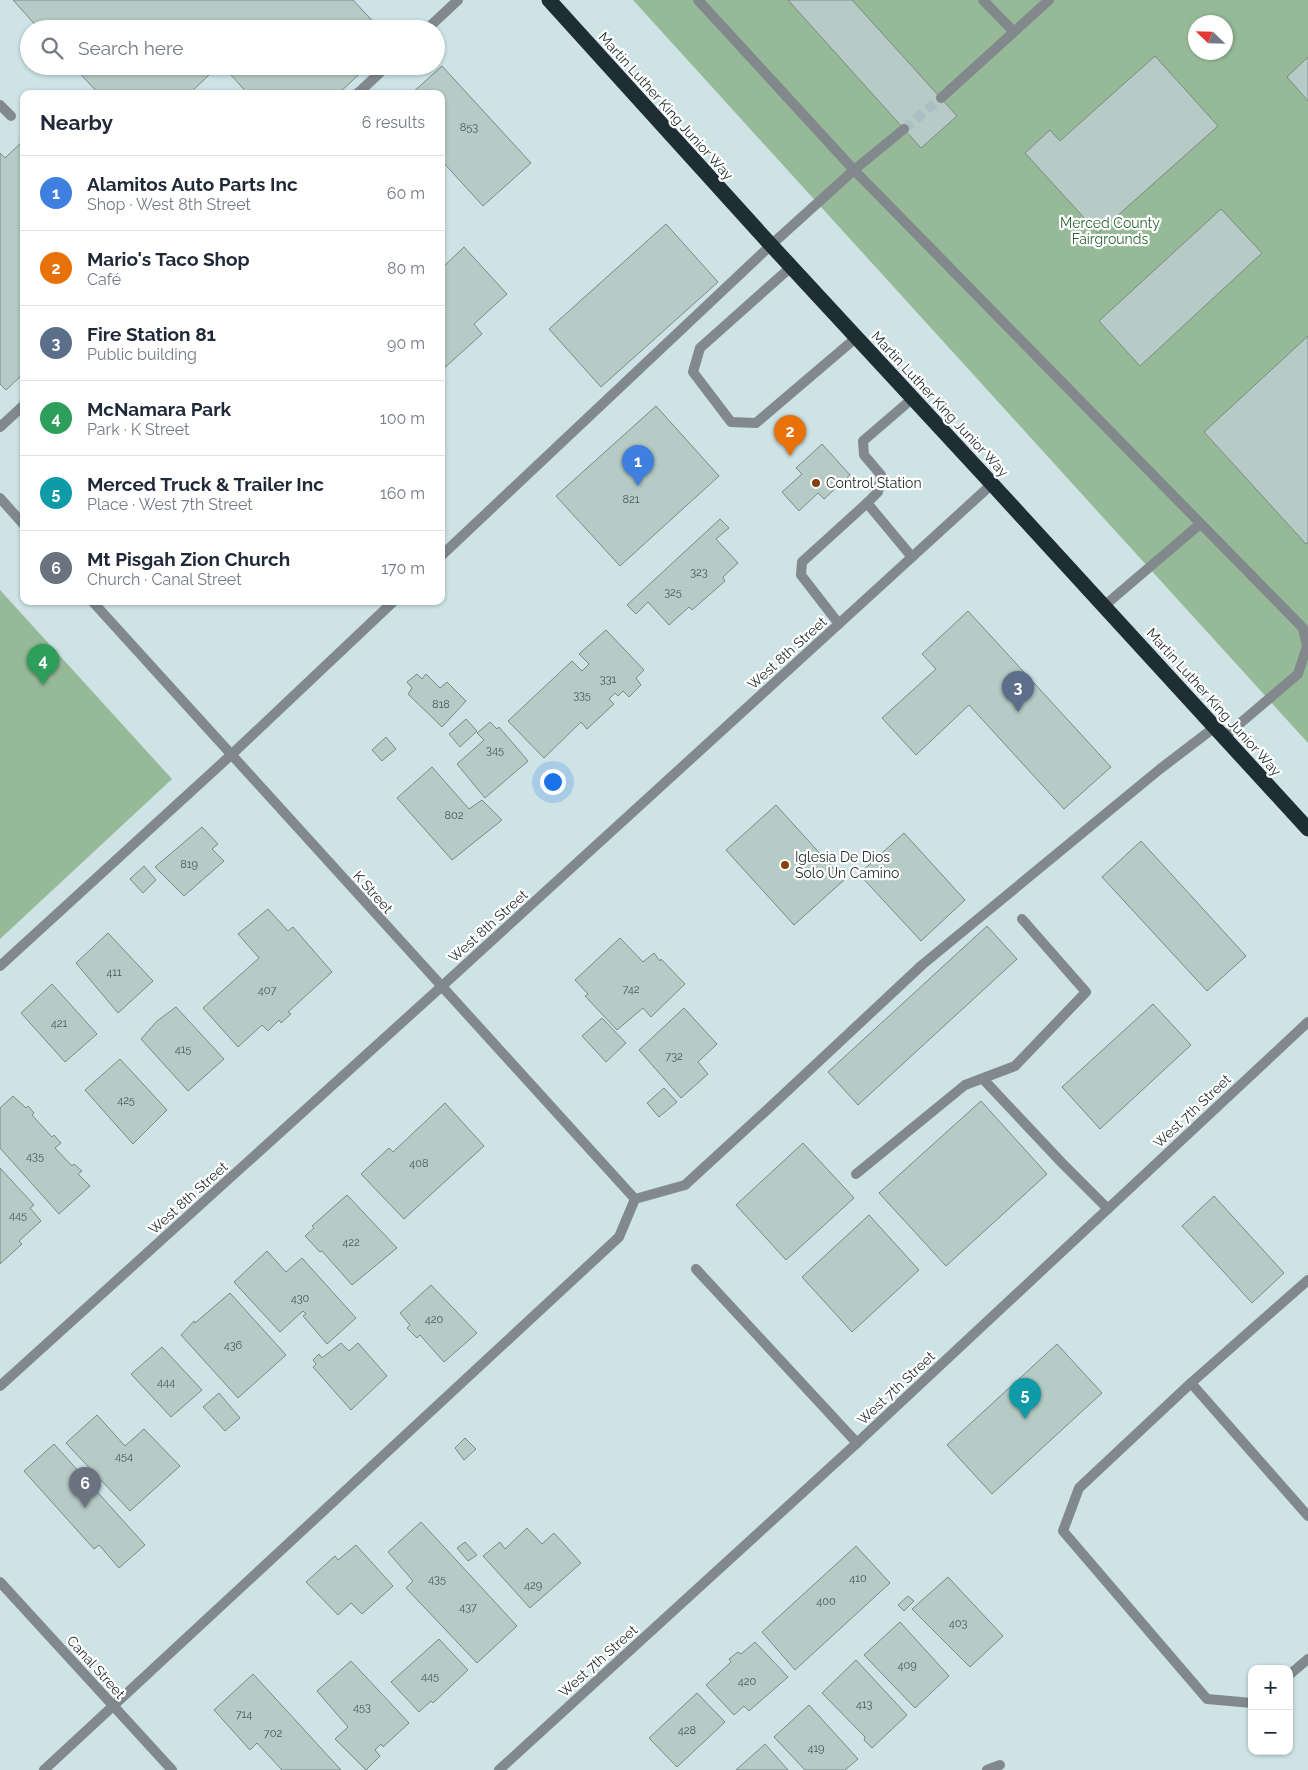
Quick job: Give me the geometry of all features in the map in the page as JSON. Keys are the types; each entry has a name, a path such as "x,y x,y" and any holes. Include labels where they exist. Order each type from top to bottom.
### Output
{"highway":[{"name":"Martin Luther King Junior Way","path":"549,0 771,245 1308,829"}],"street":[{"path":"437,20 458,0"},
{"path":"44,1770 619,1237 635,1199 685,1184 922,965 1160,770 1219,732 1298,674 1307,646 1302,628 854,170 698,0"},
{"path":"982,0 1014,32"},
{"path":"940,98 1049,0"},
{"path":"361,90 377,75"},
{"path":"0,105 11,116"},
{"path":"445,552 771,245 854,170 904,129"},
{"path":"791,266 700,348 693,372 731,422 756,423 857,337"},
{"path":"839,624 802,575 802,562 878,492 881,474 864,455 863,441 913,398"},
{"path":"0,427 20,409"},
{"name":"West 8th Street","path":"0,1386 992,484"},
{"path":"0,498 20,520"},
{"path":"867,503 912,557"},
{"path":"1104,606 1200,524"},
{"name":"K Street","path":"96,605 635,1199"},
{"path":"0,966 231,755 390,605"},
{"path":"856,1174 965,1085 1015,1066 1086,992 1022,919"},
{"name":"West 7th Street","path":"500,1770 857,1443 1308,1022"},
{"path":"983,1078 1062,1163 1108,1209"},
{"path":"696,1269 857,1443"},
{"path":"1248,1702 1207,1699 1063,1531 1079,1488 1192,1383 1308,1280"},
{"path":"1192,1383 1308,1516"},
{"name":"Canal Street","path":"0,1582 172,1770"},
{"path":"1293,1672 1308,1659"},
{"path":"987,1770 1000,1765"}],"green space":[{"name":"Merced County Fairgrounds","path":"633,0 1308,0 1308,743"},
{"path":"0,590 172,779 0,939"}],"building":[{"path":"13,0 353,0 372,20 31,20"},
{"path":"788,0 852,0 957,116 921,148"},
{"path":"1155,56 1218,126 1098,233 1025,153 1050,130 1060,141"},
{"path":"1308,57 1308,101 1287,77"},
{"path":"445,69 531,163 483,206 445,164 445,90 415,90 432,75 445,75"},
{"path":"81,75 209,75 193,90 95,90"},
{"path":"231,75 358,75 342,90 244,90"},
{"path":"20,144 20,377 6,390 0,384 0,153 5,158"},
{"path":"1221,209 1262,253 1140,366 1099,321"},
{"path":"666,224 718,282 601,387 549,329"},
{"path":"464,247 507,294 474,324 482,334 445,367 445,265"},
{"path":"1308,336 1308,542 1306,544 1204,432"},
{"path":"656,406 719,476 620,566 556,496"},
{"name":"Control Station","path":"822,444 850,475 824,499 818,493 799,511 782,492 802,474 796,468"},
{"path":"720,519 729,528 716,539 738,563 723,577 725,581 692,610 689,607 669,625 648,602 636,614 627,605"},
{"path":"968,611 1111,767 1064,809 969,705 916,755 882,718 936,669 922,654"},
{"path":"606,630 644,670 636,678 641,685 629,697 623,691 618,696 615,693 609,699 614,704 587,729 581,722 544,758 508,721 572,661 582,671 589,664 579,654"},
{"path":"417,674 422,679 426,674 440,688 447,682 466,701 442,727 408,694 412,688 407,682"},
{"path":"466,719 477,731 460,747 449,734"},
{"path":"490,722 497,729 499,727 528,761 485,798 457,764 484,740 477,733"},
{"path":"386,737 396,749 382,761 372,750"},
{"path":"432,767 469,809 482,800 502,820 452,860 397,798"},
{"name":"Iglesia De Dios Solo Un Camino","path":"776,805 844,880 794,925 726,850"},
{"path":"202,827 218,844 212,849 224,861 184,896 155,867"},
{"path":"904,833 965,900 921,941 859,874"},
{"path":"1141,841 1246,956 1207,991 1102,877"},
{"path":"144,866 156,880 143,893 130,879"},
{"path":"268,909 288,931 293,927 332,972 288,1012 291,1014 281,1023 279,1020 268,1031 262,1025 238,1047 203,1008 259,958 238,934"},
{"path":"987,926 1017,959 858,1105 828,1072"},
{"path":"108,933 153,981 118,1013 76,963"},
{"path":"620,938 643,962 654,953 685,984 651,1017 643,1008 617,1030 585,996 588,994 575,980"},
{"path":"52,984 97,1034 65,1062 21,1013"},
{"path":"1153,1004 1191,1045 1100,1129 1062,1087"},
{"path":"176,1007 224,1059 188,1091 141,1039 157,1021"},
{"path":"684,1008 717,1044 698,1062 708,1074 681,1098 639,1050"},
{"path":"602,1018 626,1043 606,1062 582,1036"},
{"path":"120,1059 167,1110 133,1144 85,1090"},
{"path":"664,1088 677,1102 659,1117 647,1103"},
{"path":"13,1096 26,1108 28,1106 34,1113 32,1115 52,1137 54,1135 61,1143 55,1148 72,1166 74,1164 82,1171 78,1174 90,1186 59,1214 0,1148 0,1108"},
{"path":"981,1101 1047,1174 946,1266 879,1193"},
{"path":"445,1103 484,1146 404,1219 361,1174 389,1148 393,1152"},
{"path":"803,1143 854,1198 786,1260 736,1205"},
{"path":"0,1168 34,1205 30,1208 41,1221 19,1241 22,1244 0,1264"},
{"path":"347,1195 397,1248 352,1285 322,1251 320,1252 305,1236 314,1228 312,1226"},
{"path":"1214,1196 1284,1273 1252,1303 1182,1226"},
{"path":"869,1215 919,1270 852,1332 802,1277"},
{"path":"267,1251 286,1272 302,1258 356,1318 327,1344 303,1316 306,1314 303,1311 280,1332 234,1282"},
{"path":"431,1285 477,1333 444,1362 420,1335 417,1338 407,1328 410,1325 400,1313"},
{"path":"230,1293 286,1355 238,1398 181,1335 194,1321 195,1323"},
{"path":"341,1343 349,1351 358,1343 387,1376 351,1410 313,1367 316,1364 313,1360 319,1354 322,1358"},
{"path":"1057,1344 1102,1393 992,1494 947,1445"},
{"path":"162,1347 202,1390 171,1417 131,1374"},
{"path":"219,1393 240,1418 225,1431 203,1407"},
{"path":"97,1415 125,1446 144,1429 180,1466 130,1511 66,1443"},
{"path":"465,1438 476,1449 464,1460 455,1448"},
{"path":"54,1444 145,1545 119,1568 99,1545 94,1549 24,1471"},
{"path":"421,1522 517,1626 477,1663 406,1588 413,1581 388,1552"},
{"path":"527,1528 542,1544 554,1533 581,1563 530,1608 483,1556 500,1542 505,1549"},
{"path":"465,1542 477,1555 468,1561 457,1548"},
{"path":"356,1545 393,1586 362,1614 351,1603 338,1615 306,1582 335,1556 338,1560"},
{"path":"856,1546 890,1583 795,1670 762,1632"},
{"path":"948,1577 1003,1636 970,1667 912,1609"},
{"path":"908,1596 914,1601 904,1611 898,1605"},
{"path":"900,1622 949,1676 915,1708 864,1655"},
{"path":"439,1639 468,1670 433,1703 431,1701 419,1712 391,1682"},
{"path":"755,1642 788,1677 749,1711 744,1706 734,1715 706,1685 731,1662 729,1659 738,1652 741,1654"},
{"path":"856,1660 907,1715 872,1748 864,1740 865,1737 822,1693"},
{"path":"351,1661 409,1723 383,1747 381,1744 375,1750 380,1756 366,1770 335,1739 348,1727 317,1691"},
{"path":"253,1674 341,1770 282,1770 257,1743 250,1750 214,1710"},
{"path":"697,1693 725,1722 677,1767 649,1738"},
{"path":"809,1705 858,1759 845,1770 805,1770 774,1737"},
{"path":"765,1744 788,1770 736,1770"}],"tunnel":[{"path":"904,129 941,98"}],"place":[{"name":"Mario's Taco Shop","path":"790,456"},
{"name":"Control Station","path":"816,483"},
{"name":"Alamitos Auto Parts Inc","path":"638,486"},
{"name":"McNamara Park","path":"43,685"},
{"name":"Fire Station 81","path":"1018,712"},
{"name":"Iglesia De Dios Solo Un Camino","path":"785,865"},
{"name":"Merced Truck & Trailer Inc","path":"1025,1419"},
{"name":"Mt Pisgah Zion Church","path":"85,1508"}]}
